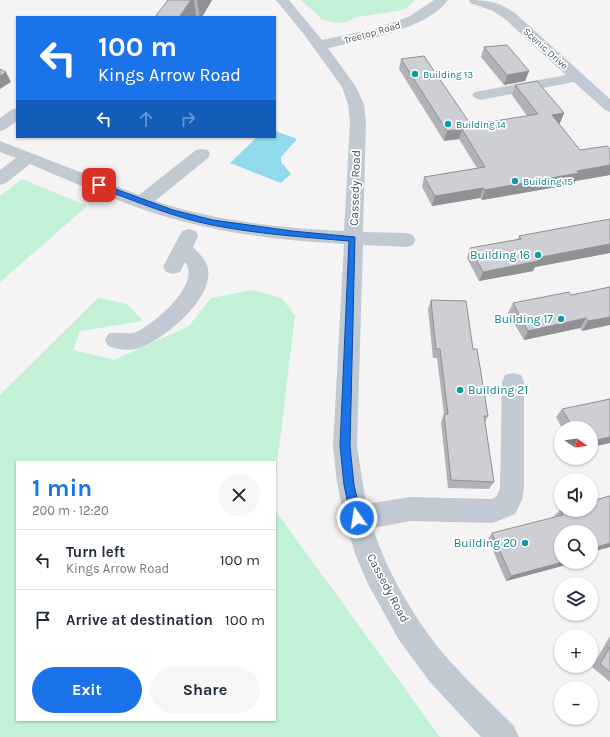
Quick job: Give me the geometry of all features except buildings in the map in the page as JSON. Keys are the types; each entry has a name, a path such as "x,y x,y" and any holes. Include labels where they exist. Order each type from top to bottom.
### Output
{"street":[{"name":"Cassedy Road","path":"282,0 319,45 350,87 357,108 358,123 345,446 349,485 357,518 365,544 380,577 412,634 431,660 454,687 503,737"},
{"name":"Treetop Road","path":"319,45 365,36 396,26 427,12 442,0"},
{"name":"Scenic Drive","path":"475,0 498,8 510,16 610,107"},
{"path":"480,95 577,77"},
{"path":"0,126 16,114"},
{"path":"0,146 142,202 198,219 260,230 353,239 406,240"},
{"path":"142,202 202,154"},
{"path":"0,178 28,157"},
{"path":"173,267 198,219"},
{"path":"116,340 134,342 149,336 163,326 192,294 198,281 199,271 195,262 183,248"},
{"path":"357,518 410,508 493,511 506,504 509,500 512,488 513,382"}],"green space":[{"path":"301,0 415,0 404,10 356,17 347,22 338,23 322,19"},
{"path":"22,179 87,206 0,282 0,196"},
{"path":"252,290 282,298 295,316 276,473 276,461 16,461 16,721 276,721 276,511 440,737 0,737 0,395 98,298 127,304 143,321 80,331 73,350 114,360 189,326 211,298"}],"water":[{"path":"276,131 297,139 281,157 281,162 291,174 281,183 230,163 256,138 276,138"}],"place":[{"name":"Building 13","path":"415,74"},
{"name":"Building 14","path":"448,124"},
{"name":"Building 15","path":"515,181"},
{"name":"Building 16","path":"538,255"},
{"name":"Building 17","path":"561,319"},
{"name":"Building 21","path":"460,390"},
{"name":"Building 20","path":"525,543"}],"route":[{"path":"99,185 171,212 213,222 292,234 353,239 345,446 349,485 357,518"}]}
